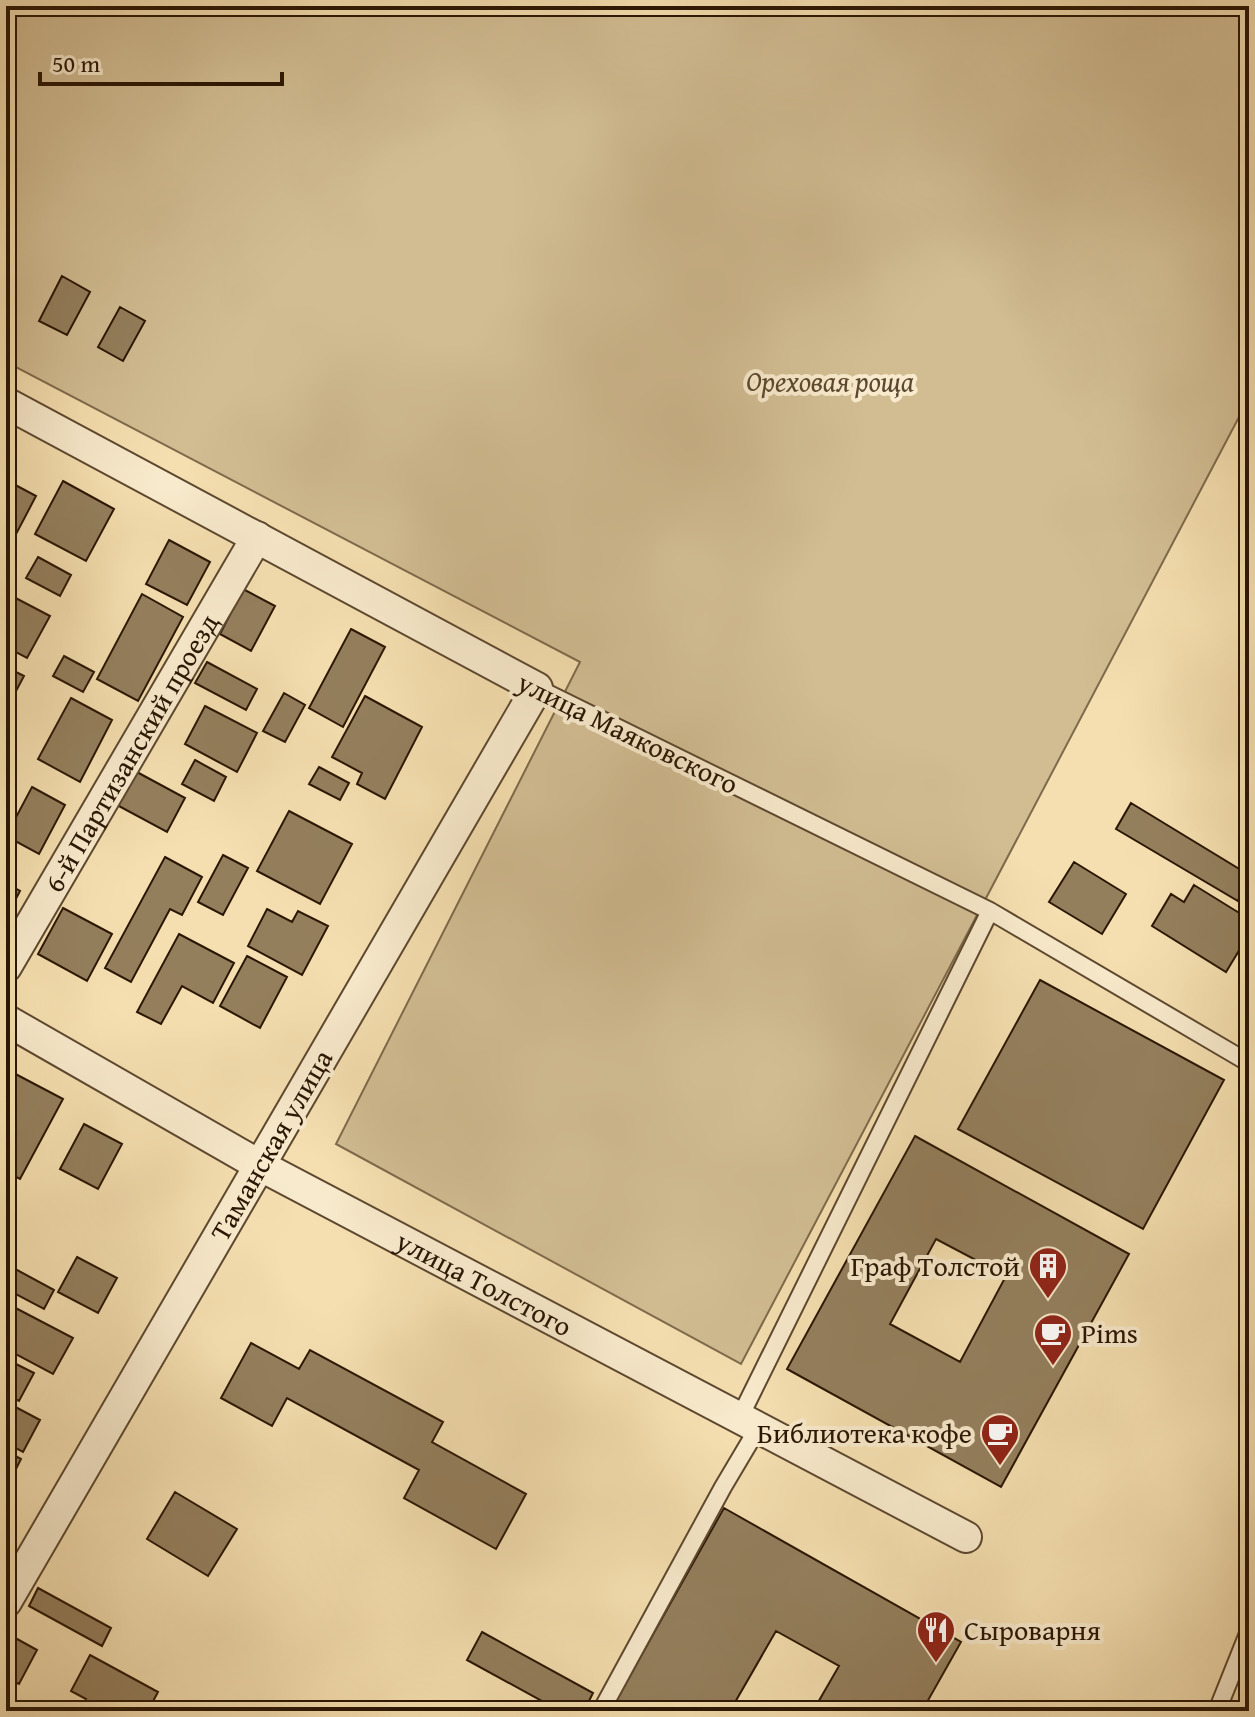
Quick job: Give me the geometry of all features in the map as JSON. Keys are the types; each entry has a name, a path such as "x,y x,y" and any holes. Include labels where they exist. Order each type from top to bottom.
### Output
{"street":[{"name":"улица Маяковского","path":"8,409 257,537 537,688"},
{"name":"6-й Партизанский проезд","path":"6,967 257,537"},
{"name":"Таманская улица","path":"6,1602 537,688"},
{"name":"улица Толстого","path":"6,1020 259,1165 966,1537"}],"lane":[{"name":"улица Маяковского","path":"537,688 990,911 1249,1063"},
{"path":"601,1711 749,1424 990,911"},
{"path":"1217,1711 1249,1631"}],"green space":[{"name":"Ореховая роща","path":"6,6 1237,6 1249,18 1249,398 741,1364 336,1144 580,662 6,362"}],"building":[{"path":"62,276 90,292 67,335 39,321"},
{"path":"120,307 145,321 123,361 98,347"},
{"path":"6,480 36,496 14,538 6,534"},
{"path":"63,481 114,509 86,561 35,534"},
{"path":"169,540 210,562 187,605 146,584"},
{"path":"38,557 71,575 60,596 26,578"},
{"path":"243,589 275,606 251,651 220,634"},
{"path":"8,594 50,616 27,658 6,647"},
{"path":"142,594 183,617 138,701 97,679"},
{"path":"351,629 385,647 343,727 309,708"},
{"path":"64,656 94,672 83,692 53,676"},
{"path":"207,662 257,689 246,710 195,683"},
{"path":"6,667 24,676 6,710"},
{"path":"284,693 305,705 285,742 263,731"},
{"path":"365,696 422,727 385,799 357,784 362,773 332,757"},
{"path":"71,698 112,720 80,782 38,759"},
{"path":"205,706 257,733 237,772 185,744"},
{"path":"195,760 226,777 214,801 182,784"},
{"path":"319,767 349,783 340,800 309,784"},
{"path":"135,771 185,798 167,832 117,805"},
{"path":"32,787 65,805 39,854 6,836"},
{"path":"1131,803 1249,875 1238,901 1116,829"},
{"path":"289,811 352,844 320,904 257,871"},
{"path":"223,855 248,868 223,915 198,902"},
{"path":"165,857 202,877 182,915 170,909 131,982 105,968"},
{"path":"1074,862 1126,894 1102,934 1049,902"},
{"path":"6,883 20,891 6,918"},
{"path":"1194,885 1249,919 1249,934 1226,972 1152,926 1171,894 1184,902"},
{"path":"63,908 112,934 87,981 38,954"},
{"path":"267,909 292,922 298,911 328,926 302,975 248,946"},
{"path":"179,934 234,963 213,1003 182,986 161,1024 137,1012"},
{"path":"247,956 287,977 260,1028 220,1006"},
{"path":"1040,980 1224,1080 1143,1229 958,1129"},
{"path":"6,1069 63,1099 20,1179 6,1172"},
{"path":"84,1124 122,1144 98,1189 60,1169"},
{"name":"Граф Толстой","path":"915,1136 1129,1254 1001,1487 787,1369","holes":["936,1239 1006,1276 960,1362 890,1324"]},
{"path":"77,1257 117,1278 98,1313 58,1292"},
{"path":"6,1264 54,1290 44,1309 6,1289"},
{"path":"6,1303 73,1338 53,1374 6,1349"},
{"path":"251,1343 299,1369 310,1350 443,1422 432,1442 526,1494 496,1549 404,1498 419,1470 287,1398 272,1426 221,1398"},
{"path":"6,1359 34,1373 19,1401 6,1394"},
{"path":"6,1402 40,1420 23,1452 6,1443"},
{"path":"6,1451 21,1459 9,1483 6,1482"},
{"path":"175,1492 237,1529 208,1576 147,1539"},
{"path":"724,1508 961,1642 922,1711 813,1711 839,1666 776,1631 730,1711 610,1711"},
{"path":"38,1588 111,1628 102,1646 29,1606"},
{"path":"482,1632 593,1693 584,1711 560,1711 467,1660"},
{"path":"8,1634 37,1650 19,1684 6,1678"},
{"path":"90,1655 158,1692 148,1711 79,1711 86,1699 71,1691"}],"place":[{"name":"Граф Толстой","path":"1048,1300"},
{"name":"Pims","path":"1053,1367"},
{"name":"Библиотека кофе","path":"1000,1467"},
{"name":"Сыроварня","path":"936,1664"}]}
